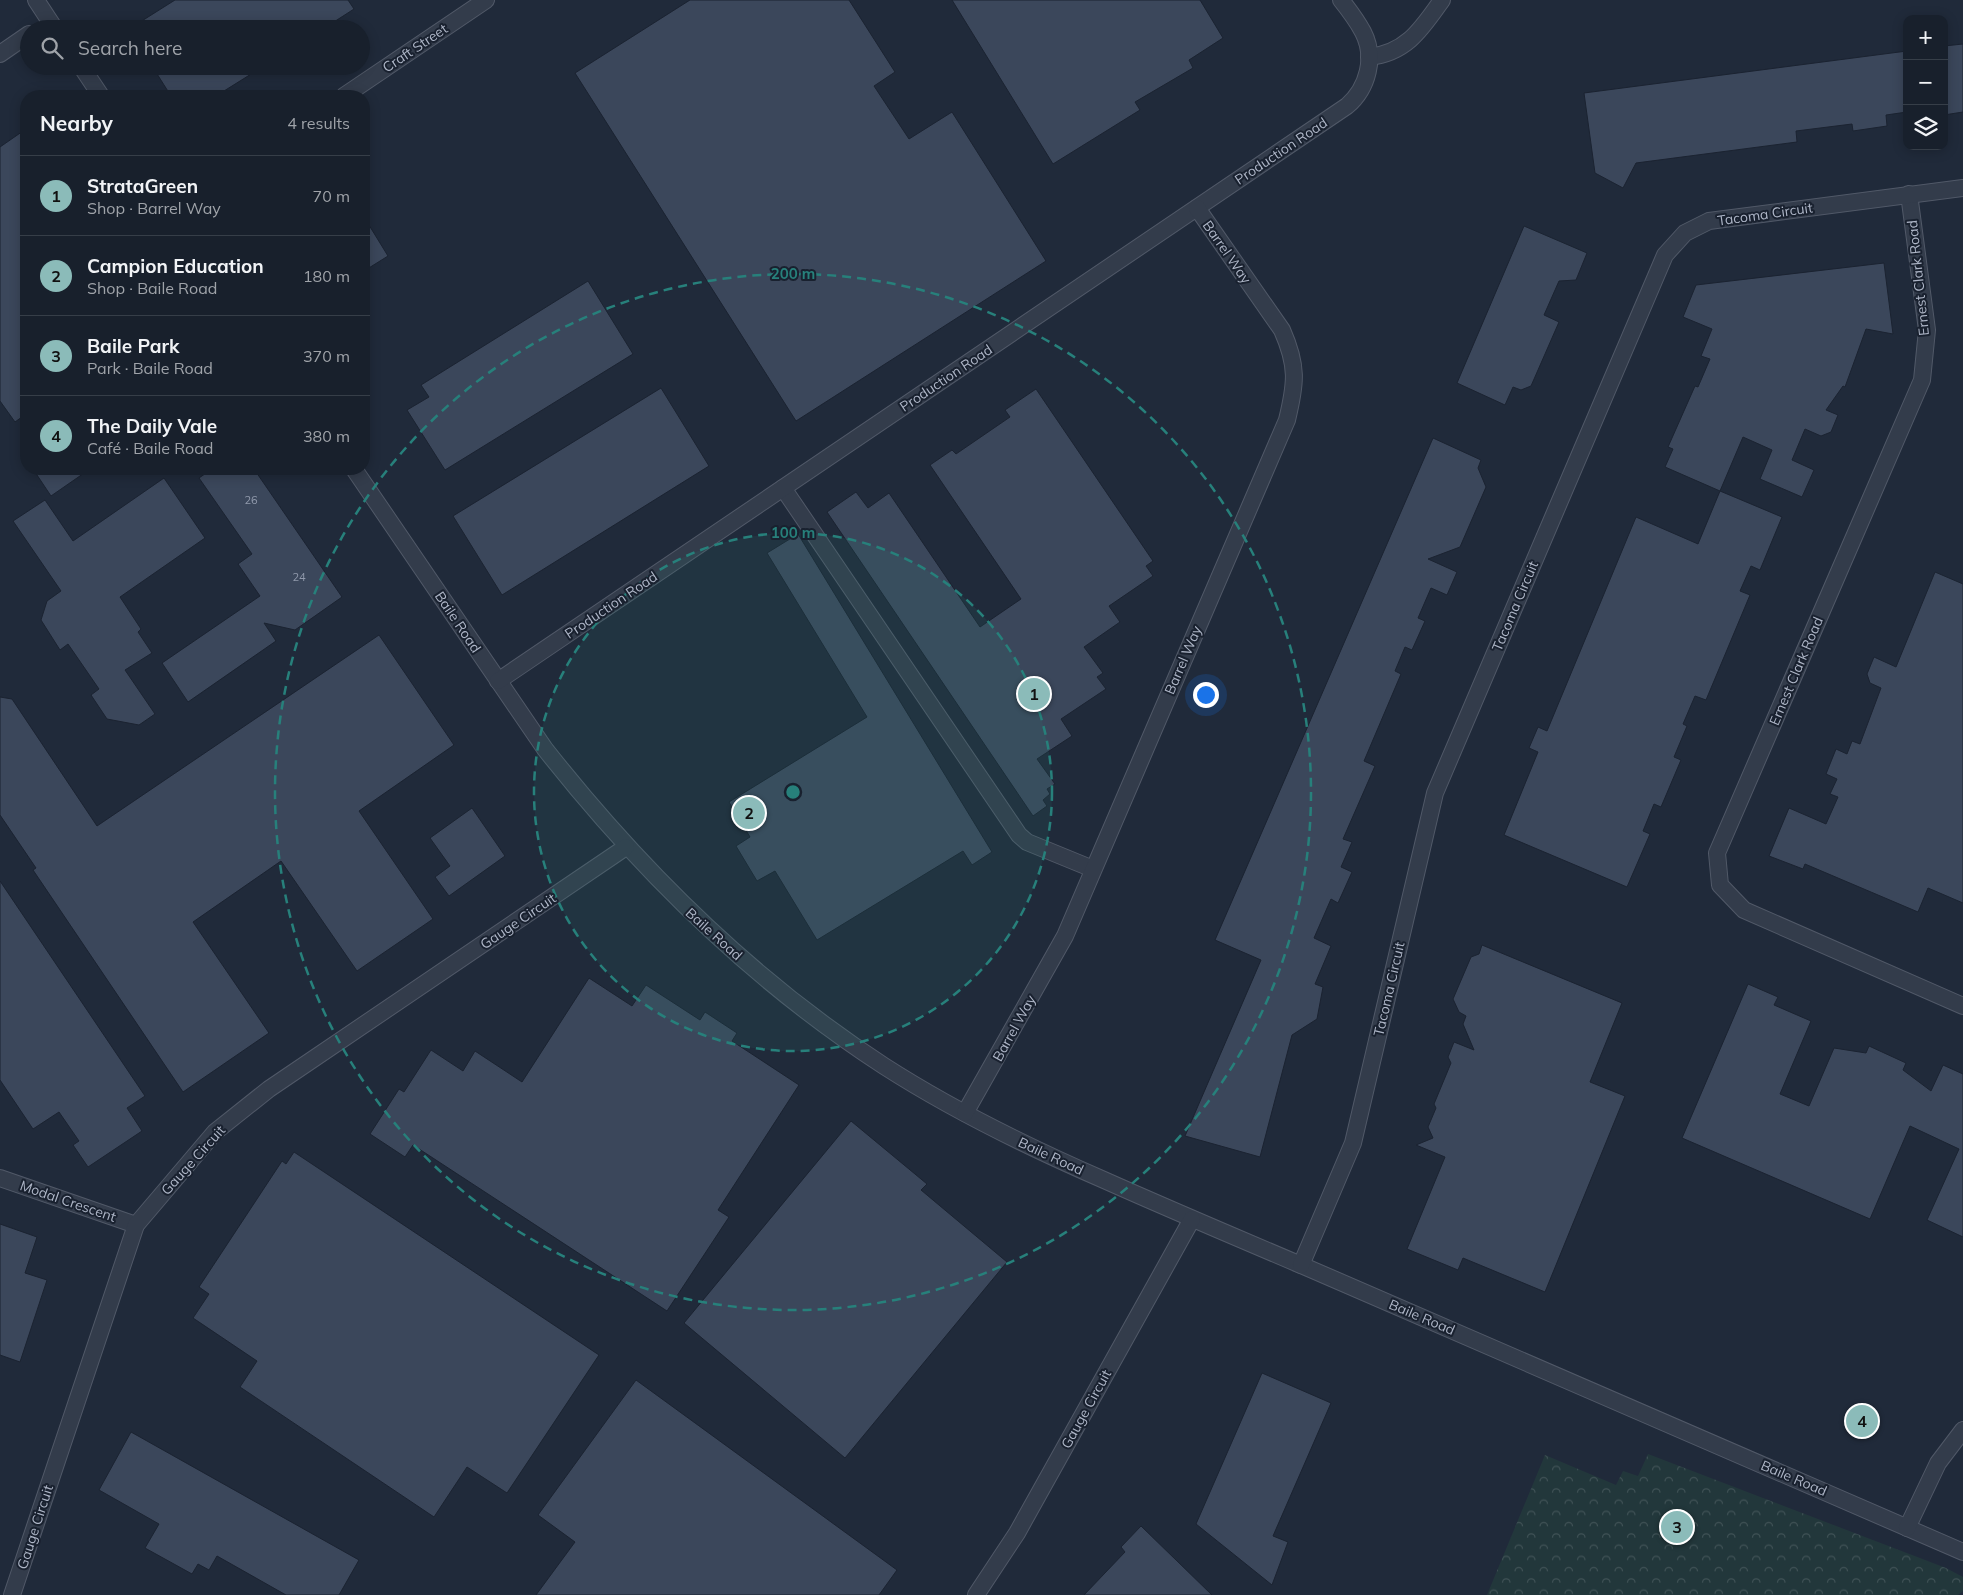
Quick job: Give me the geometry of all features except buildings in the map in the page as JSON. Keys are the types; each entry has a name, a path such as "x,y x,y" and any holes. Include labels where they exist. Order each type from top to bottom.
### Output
{"street":[{"path":"36,0 44,20"},
{"name":"Craft Street","path":"353,90 486,0"},
{"path":"1341,0 1364,33 1370,57 1382,55 1408,42 1420,32 1442,0"},
{"path":"0,54 20,40"},
{"name":"Production Road","path":"498,681 1348,106 1356,98 1365,83 1370,57"},
{"path":"87,75 98,90"},
{"name":"Tacoma Circuit","path":"1301,1264 1353,1143 1435,793 1665,255 1685,233 1709,221 1963,188"},
{"name":"Ernest Clark Road","path":"1908,194 1927,330 1922,380 1717,853 1720,885 1744,910 1963,1006"},
{"name":"Barrel Way","path":"965,1113 1048,969 1064,936 1287,420 1294,391 1292,351 1282,330 1197,208"},
{"name":"Baile Road","path":"358,475 545,749 626,847 747,964 814,1018 886,1067 965,1113 1024,1144 1192,1219 1301,1264 1963,1552"},
{"path":"783,488 1018,835 1028,842 1093,869"},
{"name":"Gauge Circuit","path":"12,1595 136,1224 215,1132 269,1089 626,847"},
{"name":"Modal Crescent","path":"0,1178 136,1224"},
{"name":"Gauge Circuit","path":"976,1595 1017,1533 1192,1219"},
{"path":"1907,1528 1938,1463 1963,1430"}],"green space":[{"path":"1648,1454 1946,1568 1963,1577 1963,1591 1958,1595 1487,1595 1545,1455 1616,1485 1623,1471 1638,1476"}],"place":[{"name":"StrataGreen","path":"1034,694"},
{"name":"Campion Education","path":"749,813"},
{"name":"The Daily Vale","path":"1862,1421"},
{"name":"Baile Park","path":"1677,1527"}]}
